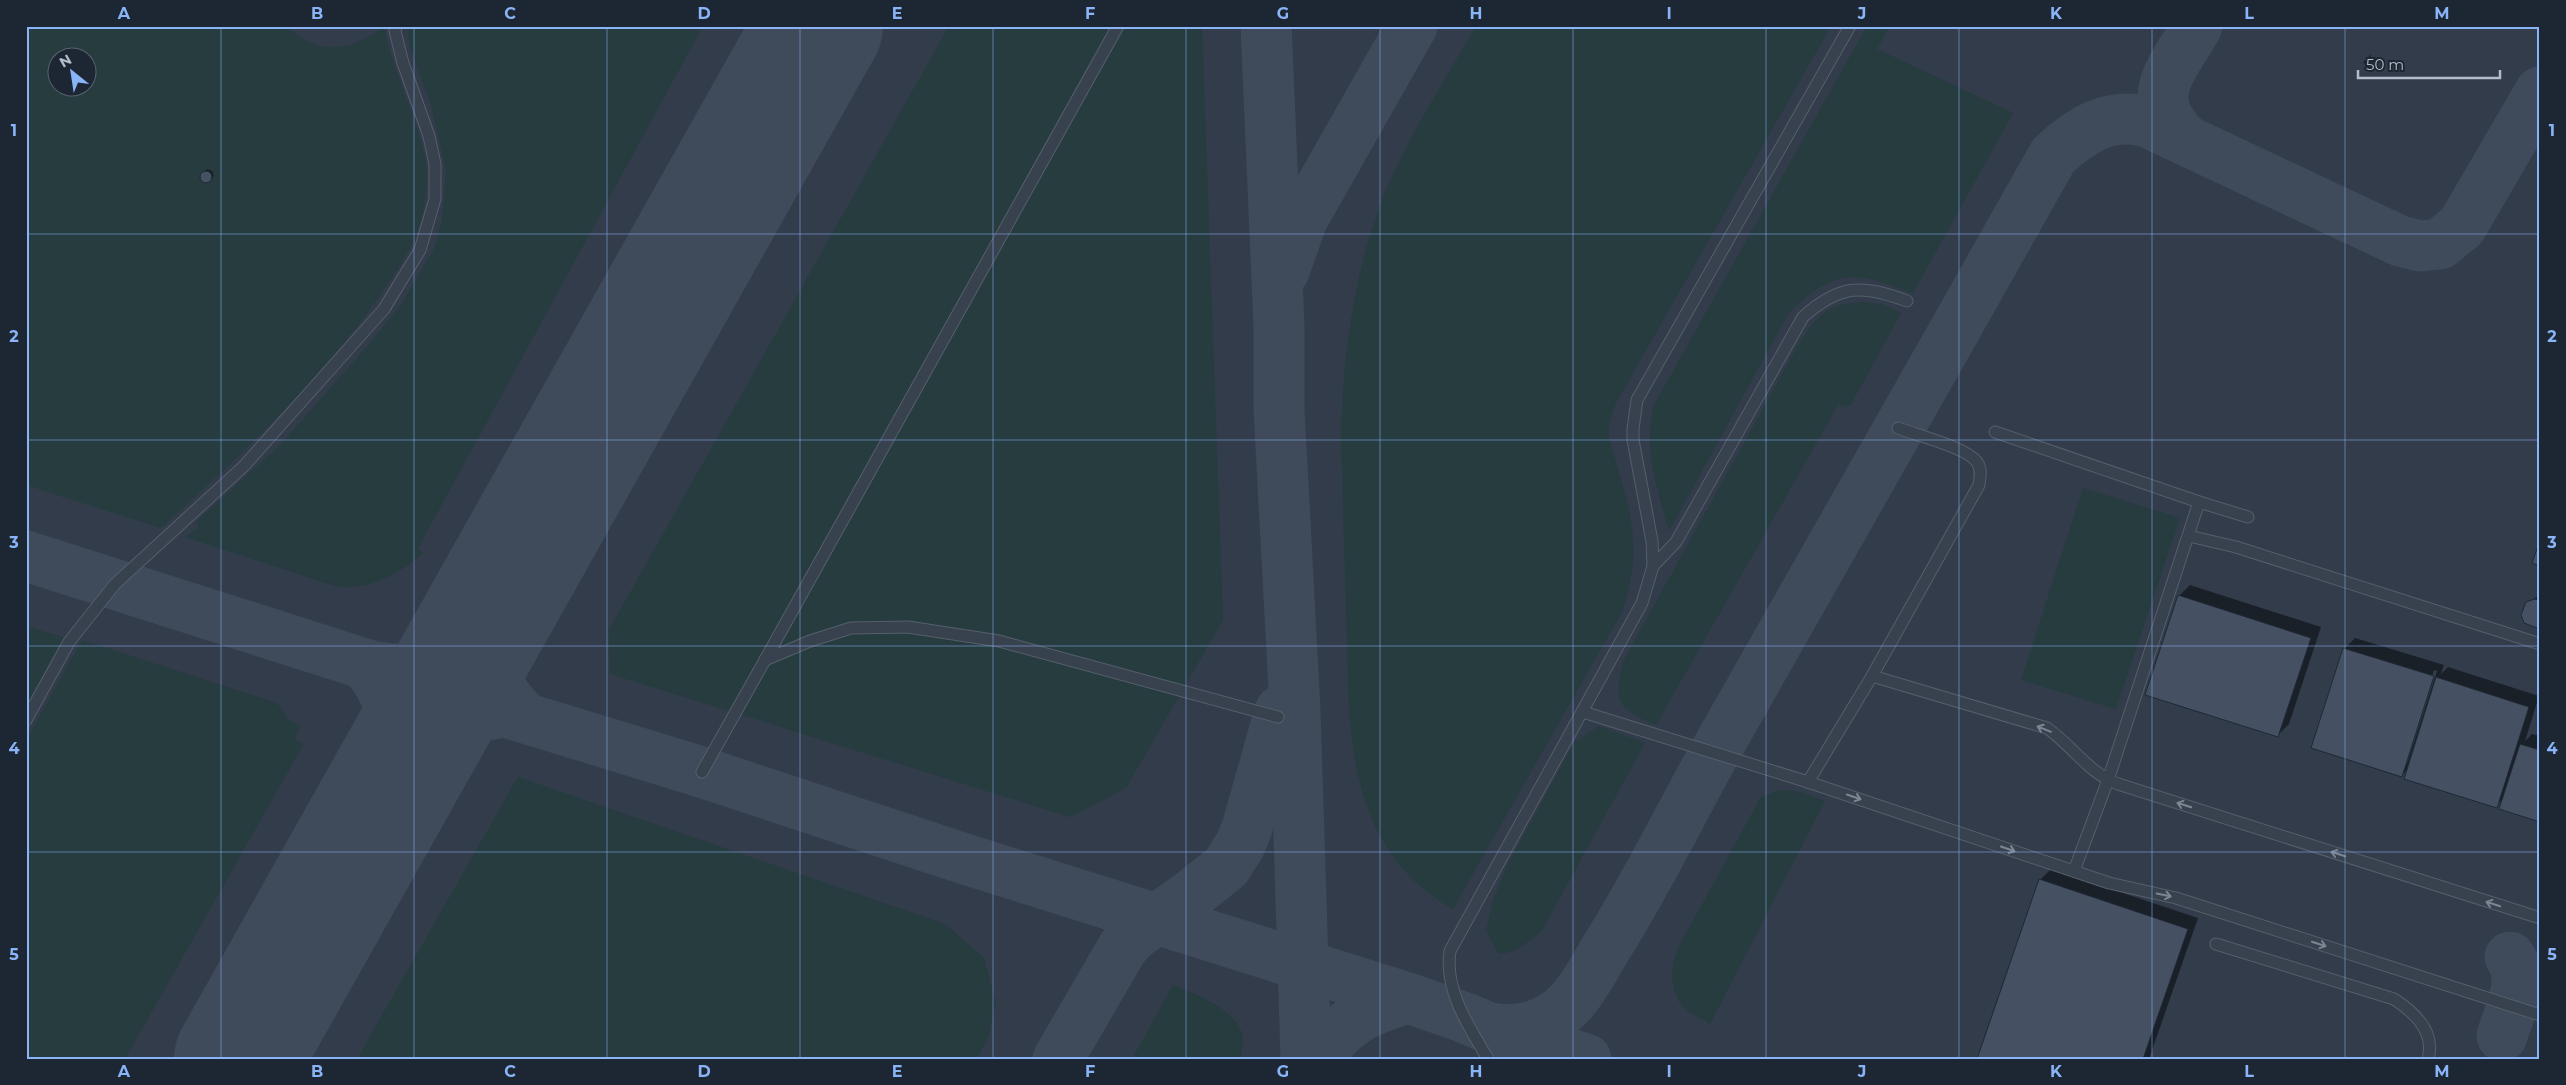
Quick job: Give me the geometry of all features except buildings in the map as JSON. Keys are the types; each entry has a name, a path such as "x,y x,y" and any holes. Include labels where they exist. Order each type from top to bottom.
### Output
{"lane":[{"path":"26,720 69,642 115,584 244,466 384,308 420,250 434,198 435,164 429,136 403,63 395,32 396,26"},
{"path":"702,772 1118,26"},
{"path":"1488,1059 1463,1016 1450,980 1448,964 1450,951 1642,603 1653,566 1652,541 1633,440 1632,429 1637,400 1850,26"},
{"path":"1653,566 1676,542 1803,317 1820,302 1837,293 1855,290 1875,290 1907,301"},
{"path":"1808,782 1872,676 1963,517 1979,485 1981,473 1977,462 1967,454 1898,428"},
{"path":"1995,432 2248,517"},
{"path":"2074,871 2108,780 2199,502"},
{"path":"2189,536 2236,547 2540,644"},
{"path":"765,660 810,641 851,628 908,627 999,642 1278,717"},
{"path":"1872,676 2046,728 2058,735 2094,772 2108,780 2540,918"},
{"path":"1583,712 1808,782 2109,883 2185,901 2540,1015"},
{"path":"2216,944 2394,999 2412,1011 2425,1027 2430,1052 2428,1059"}],"shaded area":[{"path":"26,26 2540,26 2540,1059 26,1059"}],"green space":[{"path":"26,26 288,26 299,36 311,43 336,47 361,41 384,26 395,67 413,115 426,162 426,191 416,235 389,283 325,366 273,422 161,528 26,485"},
{"path":"407,26 703,26 418,548 423,553 404,568 384,579 361,586 338,587 185,537 199,527 195,523 281,444 371,342 401,305 435,247 442,219 446,170 431,105 410,47"},
{"path":"949,26 1202,26 1223,620 1126,788 1070,817 610,674 609,630"},
{"path":"1476,26 1831,26 1616,403 1609,424 1609,437 1627,503 1633,544 1633,565 1622,612 1453,909 1427,892 1406,872 1389,850 1375,826 1365,800 1358,773 1349,713 1341,437 1344,378 1351,318 1371,231 1401,157"},
{"path":"1867,26 1890,26 1877,49 2013,113 1913,293 1870,279 1846,278 1836,280 1817,289 1787,316 1669,531 1656,484 1651,453 1651,422 1654,405"},
{"path":"1850,303 1882,304 1901,313 1850,406 1838,405 1656,725 1633,714 1625,708 1619,694 1624,660 1797,347 1817,319 1830,309"},
{"path":"2083,488 2180,518 2116,709 2021,680"},
{"path":"26,626 65,638 26,709"},
{"path":"82,640 277,703 288,719 300,726 295,739 303,745 125,1059 26,1059 26,740"},
{"path":"1599,726 1645,743 1541,932 1515,951 1499,954 1486,931 1492,903 1506,868 1574,743"},
{"path":"518,777 945,924 984,958 996,1003 988,1038 977,1059 357,1059"},
{"path":"1794,790 1825,801 1710,1024 1688,1011 1680,1003 1675,992 1672,979 1673,964 1678,948 1761,797 1776,791"},
{"path":"1173,985 1216,1005 1235,1020 1241,1030 1243,1040 1241,1059 1132,1059"}],"taxiway":[{"path":"1266,26 1279,325 1279,409 1295,709 1306,1059"},
{"path":"1284,271 1302,220 1412,26"},
{"path":"2186,140 2172,125 2165,111 2163,97 2165,83 2171,70 2197,26"},
{"path":"1489,1028 1522,1028 1543,1022 1553,1017 1571,1002 1585,983 1635,900 1715,752 2053,156 2063,147 2084,131 2108,121 2133,119 2147,122 2400,241 2420,246 2440,244 2462,226 2540,92"},
{"path":"26,556 365,664 443,693 695,770 965,859 1408,998 1489,1028 1586,1059"},
{"path":"495,602 491,635 492,664 496,678 503,691 512,704 525,717"},
{"path":"378,667 409,669 434,662 457,647 481,626"},
{"path":"365,664 384,694 393,724 395,739 394,755 388,791"},
{"path":"1058,1059 1123,947 1134,935 1187,898 1226,867 1240,845 1247,828 1280,711"},
{"path":"404,761 438,734 450,728 474,718 503,712"},
{"path":"2502,1036 2517,985 2515,966 2510,957"},
{"path":"1319,1059 1346,1026 1380,1007 1408,998"}],"runway":[{"path":"238,1059 819,26"}]}
